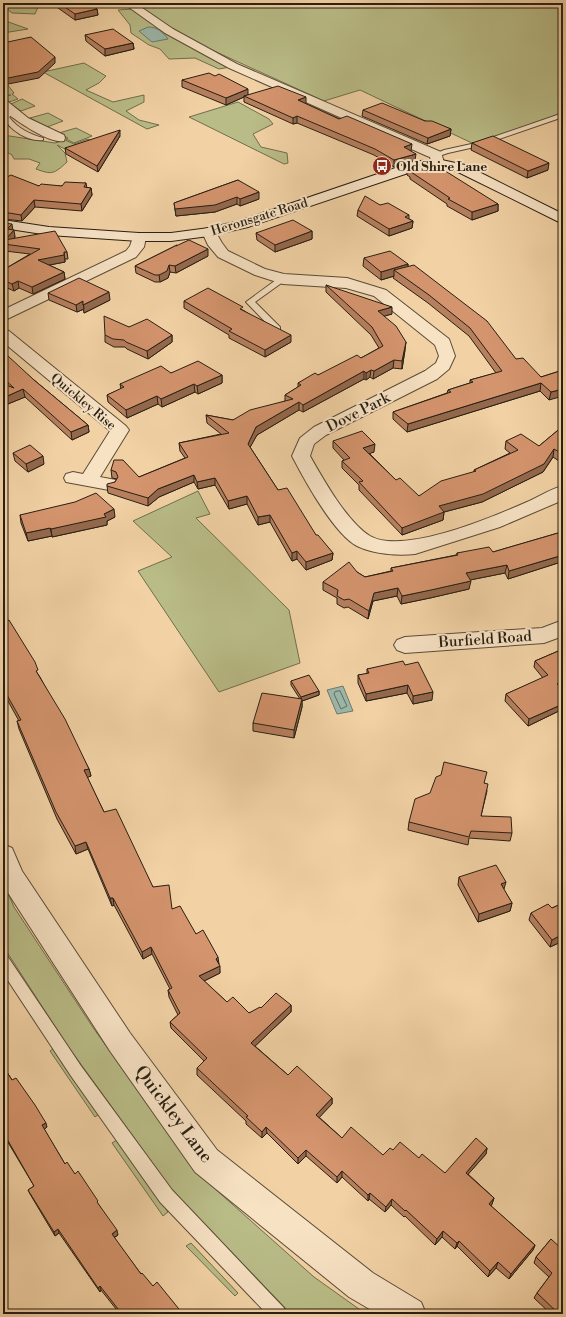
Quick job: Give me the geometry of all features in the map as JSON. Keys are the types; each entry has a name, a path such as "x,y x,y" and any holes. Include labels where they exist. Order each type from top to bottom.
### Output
{"street":[{"path":"128,3 169,31 233,66 335,110 437,159 460,168 563,220"},
{"path":"8,108 24,121 51,137"},
{"name":"Heronsgate Road","path":"3,224 49,231 139,237 171,236 209,232 243,224 437,159"},
{"name":"Dove Park","path":"209,232 215,245 223,254 260,272 283,279 347,283 380,293 443,343 447,356 443,366 431,375 320,431 306,442 301,456 308,469 348,528 363,540 384,547 414,547 500,521 538,506 563,492"},
{"path":"3,316 131,254 137,247 139,237"},
{"name":"Quickley Rise","path":"3,334 120,430 81,479 110,484"},
{"name":"Burfield Road","path":"405,645 544,635 563,628"},
{"name":"Quickley Lane","path":"3,854 12,876 120,1042 206,1161 361,1285 409,1314"}],"lane":[{"path":"437,159 446,151 477,145 563,115"},
{"path":"277,329 250,302 283,279"},
{"path":"3,961 76,1071 166,1196 278,1314"}],"green space":[{"path":"3,3 32,3 38,7 35,14 12,13 3,6"},
{"path":"133,3 563,3 563,114 474,144 360,90 324,101 181,36"},
{"path":"132,9 183,43 230,67 219,69 195,58 169,59 160,49 149,45 131,33 130,25 118,10"},
{"path":"3,20 28,29 3,33"},
{"path":"84,63 106,76 99,83 86,90 113,102 144,95 144,102 126,111 139,120 159,125 147,129 43,72"},
{"path":"3,83 7,84 14,93 12,94 18,99 9,102 3,96"},
{"path":"22,99 35,106 21,111 11,104"},
{"path":"238,102 269,119 273,124 253,134 261,147 287,153 288,163 284,164 189,117"},
{"path":"48,113 63,121 47,127 30,118"},
{"path":"76,128 92,136 74,143 59,133"},
{"path":"3,135 55,143 65,140 74,144 88,139 97,144 71,152 57,145 65,153 67,162 56,171 49,173 36,169 40,163 29,159 14,159 12,155 3,150"},
{"path":"198,491 210,514 196,518 289,610 300,663 219,692 138,571 172,557 133,521"},
{"path":"3,882 14,907 94,1029 195,1171 314,1277 366,1314 291,1314 172,1190 67,1045 3,946"},
{"path":"54,1048 99,1114 95,1117 50,1051"},
{"path":"117,1140 168,1212 163,1216 112,1143"},
{"path":"191,1243 238,1293 235,1296 186,1246"}],"water":[{"path":"148,27 160,30 168,39 152,42 139,31"},
{"path":"343,686 353,711 337,714 327,690"}],"building":[{"path":"59,3 88,3 97,9 75,14"},
{"path":"113,29 133,43 105,49 85,35"},
{"path":"31,37 55,57 38,72 3,79 3,43"},
{"path":"209,73 215,76 219,74 248,89 226,98 182,80"},
{"path":"278,86 306,97 298,100 339,119 347,116 412,144 404,147 416,154 394,160 375,149 297,116 293,118 244,96"},
{"path":"382,103 425,121 432,121 451,129 428,138 363,110"},
{"path":"120,130 97,166 65,148"},
{"path":"493,136 549,163 528,171 472,143"},
{"path":"431,162 498,204 472,212 448,199 450,198 407,168"},
{"path":"11,175 39,186 41,184 62,186 65,182 86,183 84,187 91,188 81,204 34,200 21,215 3,212 3,177 5,178"},
{"path":"238,180 259,192 240,199 237,197 215,205 175,209 174,203"},
{"path":"365,196 380,205 388,203 409,215 405,217 413,221 389,229 358,210"},
{"path":"293,220 312,231 275,245 256,233"},
{"path":"3,223 12,224 7,229 14,230 5,240 55,231 67,252 64,252 64,255 38,260 64,272 32,287 18,281 12,284 3,280 3,270 40,249 4,244"},
{"path":"189,240 208,249 175,266 169,265 167,271 159,275 155,275 135,266 177,245 176,246"},
{"path":"390,251 408,264 381,272 364,258"},
{"path":"414,265 487,321 516,359 523,358 541,377 563,370 563,389 551,392 541,383 408,424 393,412 451,392 448,390 473,382 470,380 502,371 470,328 429,295 394,270"},
{"path":"79,278 109,292 83,305 83,301 76,305 48,293"},
{"path":"326,285 392,307 378,311 396,326 406,342 402,361 394,360 374,371 371,370 366,373 364,371 303,405 299,402 256,427 248,444 278,490 287,488 316,535 318,535 333,553 306,562 297,551 292,553 270,515 258,517 247,496 228,501 215,478 197,482 194,475 158,489 148,498 107,486 107,484 115,482 118,477 116,472 111,470 114,460 123,460 139,477 188,457 179,443 229,433 206,415 233,420 250,410 293,399 285,395 301,385 298,383 315,373 318,375 357,355 361,358 383,346 372,327"},
{"path":"208,288 243,307 240,309 291,335 265,350 229,331 232,329 184,301"},
{"path":"104,316 129,327 147,319 172,335 147,351 124,340 113,339 105,335"},
{"path":"3,354 6,357 8,356 88,425 71,432 23,389 3,398 3,384 14,388 3,378"},
{"path":"198,361 222,375 197,386 194,384 161,399 157,396 126,410 107,395 124,387 120,384 161,366 171,373"},
{"path":"563,426 563,452 561,453 554,449 544,464 483,494 439,506 444,512 402,528 359,482 363,481 342,461 350,458 333,441 362,431 375,444 363,448 396,480 400,478 419,496 441,481 476,471 474,470 518,450 506,441 521,434 539,446"},
{"path":"30,445 43,456 26,464 13,453"},
{"path":"96,493 114,509 104,514 106,517 26,533 20,515 75,502"},
{"path":"563,531 563,555 509,571 507,565 466,573 471,581 402,596 398,588 374,593 369,611 349,599 344,600 337,596 338,590 323,582 349,562 357,572 365,577 393,571 391,568 458,555 457,553 489,547 493,552"},
{"path":"9,620 35,662 38,670 36,671 65,719 89,769 84,770 104,812 116,809 153,887 169,885 172,909 180,906 196,934 203,930 218,957 216,959 220,966 199,976 227,1002 233,997 249,1013 260,1007 261,1008 276,993 291,1005 251,1043 288,1075 297,1066 332,1098 316,1115 342,1138 351,1127 383,1155 390,1148 393,1150 400,1142 419,1158 422,1154 445,1173 476,1138 487,1148 466,1173 494,1198 489,1204 535,1245 511,1274 498,1262 490,1271 459,1241 457,1243 443,1231 437,1239 392,1199 386,1207 370,1193 368,1195 342,1171 337,1177 306,1150 298,1158 266,1127 262,1132 246,1117 248,1116 197,1068 207,1058 170,1022 180,1013 168,990 172,988 151,947 142,952 113,898 110,898 86,842 75,846 56,812 17,721 21,720 3,688 3,622"},
{"path":"563,649 563,682 557,684 563,690 563,704 529,719 506,694 548,675 535,661"},
{"path":"403,661 405,665 418,662 433,692 413,696 408,685 366,694 358,675 369,673 367,669"},
{"path":"309,675 319,691 301,697 291,681"},
{"path":"262,693 302,699 294,730 253,723"},
{"path":"444,762 487,772 484,783 488,784 481,816 511,817 512,833 471,831 469,837 409,822 415,799 430,793 436,777 441,775"},
{"path":"496,865 506,882 501,884 512,903 479,914 459,877"},
{"path":"563,903 563,934 552,940 531,913 548,904 552,908"},
{"path":"3,1066 12,1080 16,1078 35,1105 46,1123 42,1125 65,1164 67,1162 75,1174 78,1171 98,1201 97,1202 117,1230 112,1234 141,1274 142,1273 153,1286 157,1282 183,1314 122,1314 100,1286 98,1288 58,1229 54,1232 28,1190 34,1186 3,1132"},
{"path":"551,1239 563,1250 563,1314 559,1314 537,1293 552,1273 536,1257"}],"place":[{"name":"Old Shire Lane","path":"382,166"}]}
